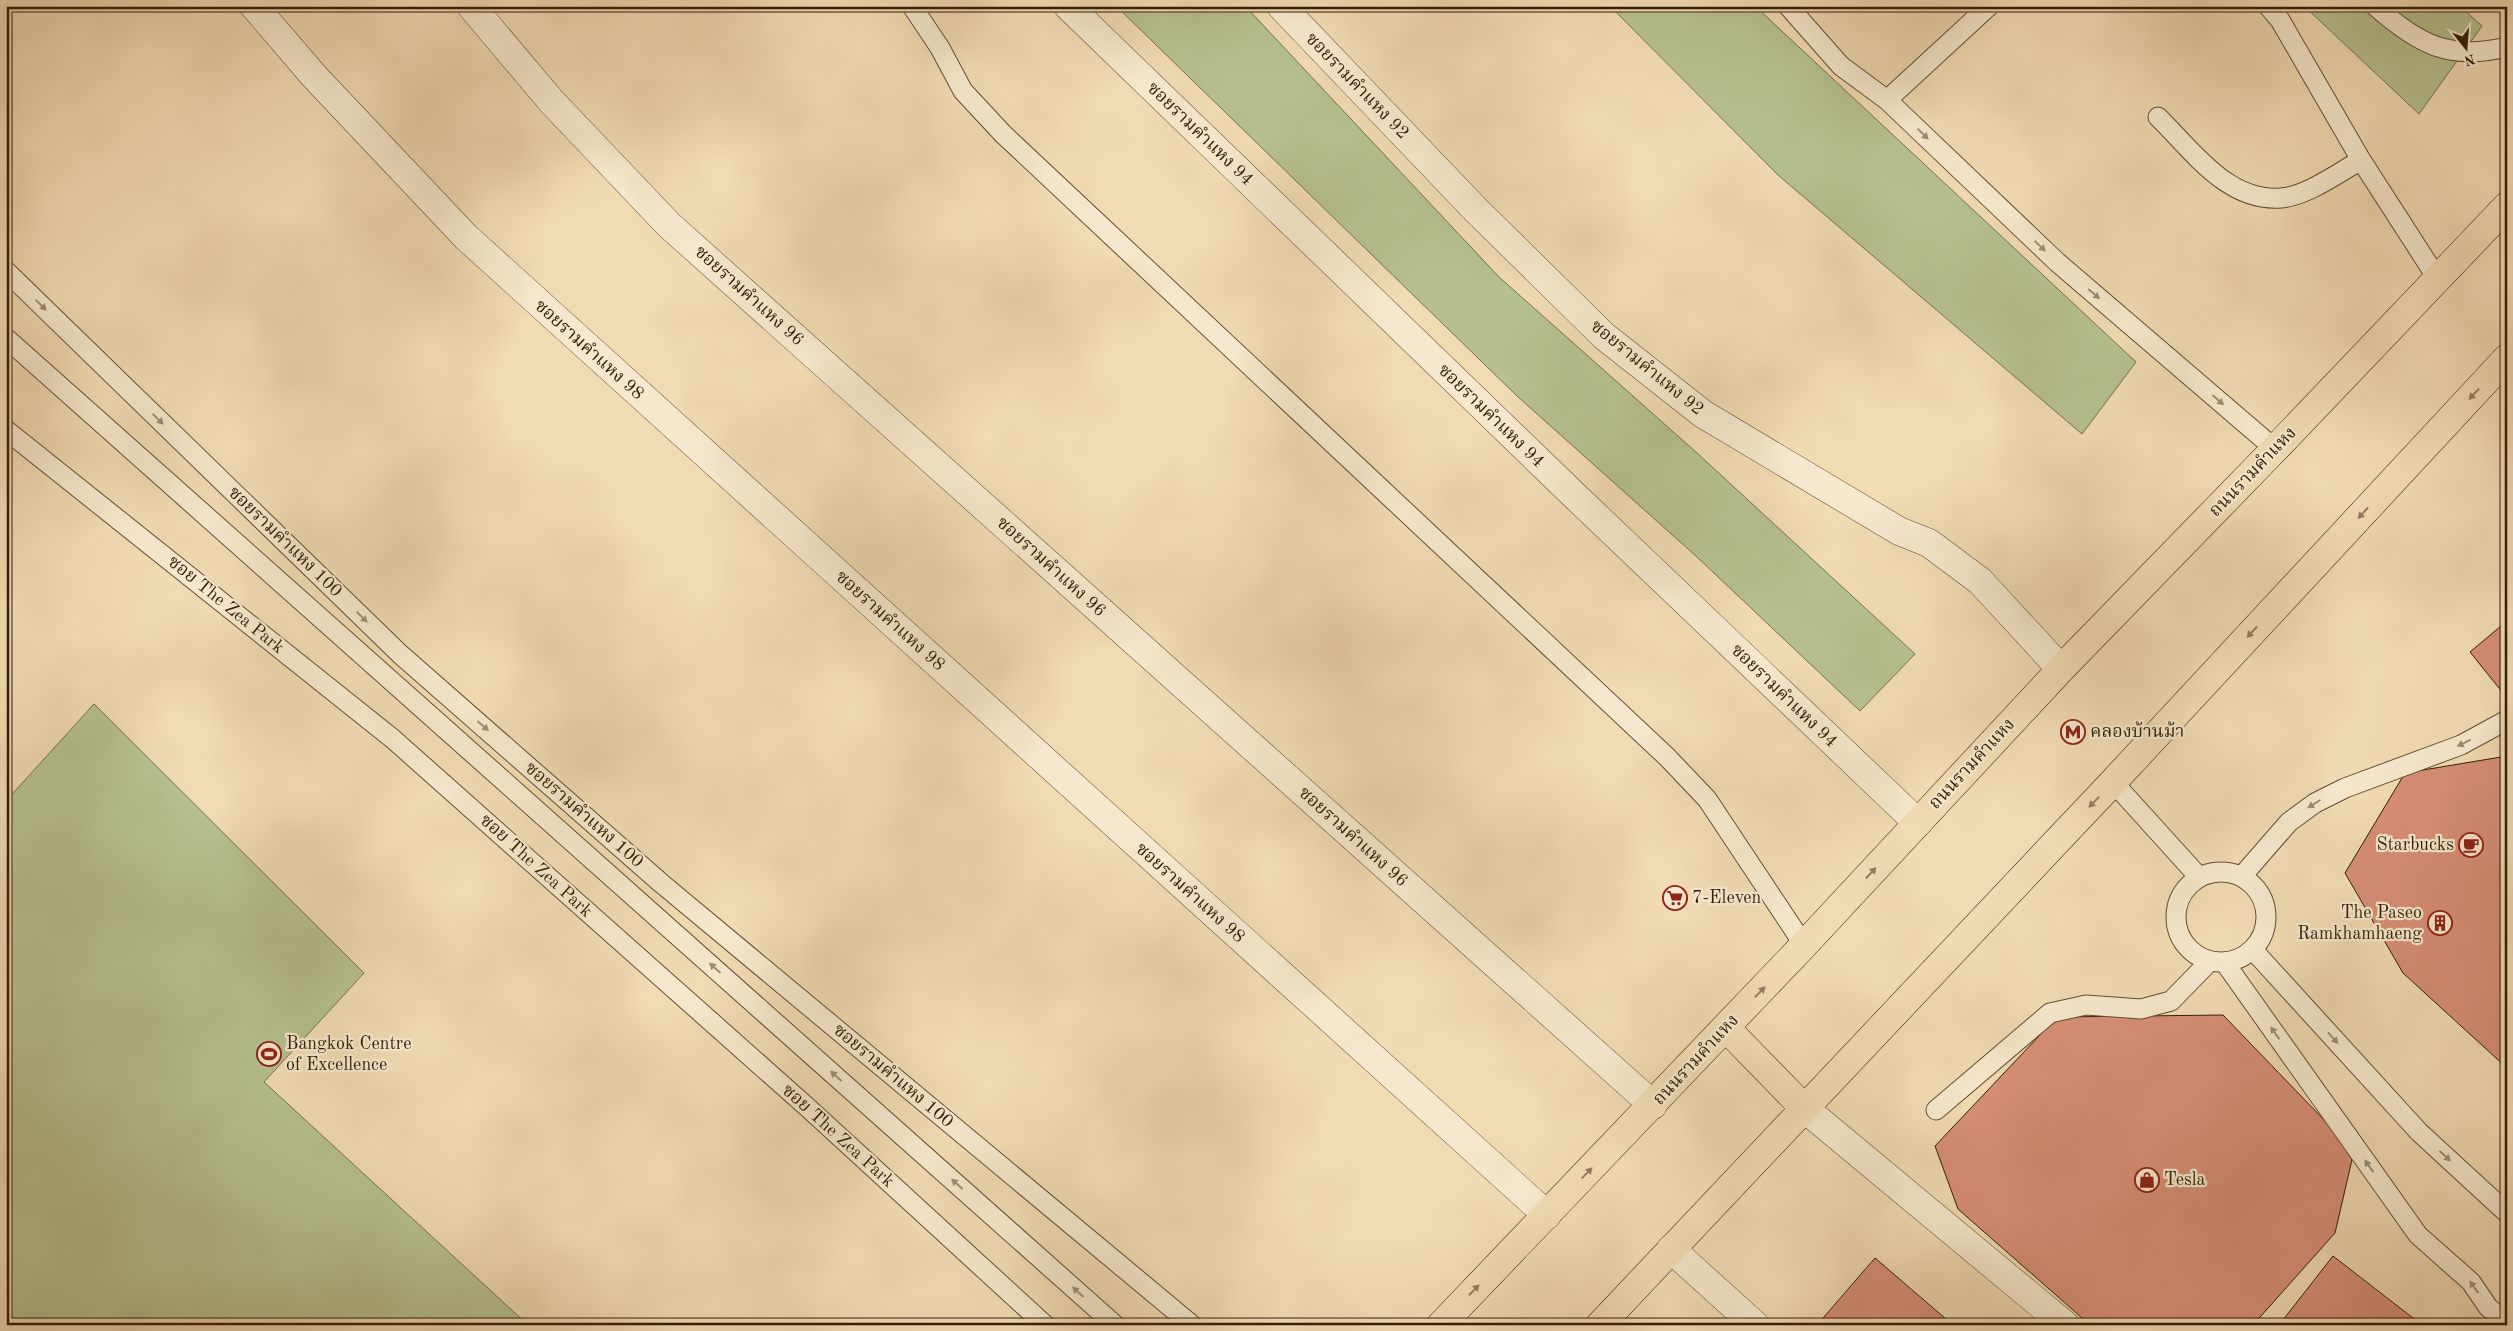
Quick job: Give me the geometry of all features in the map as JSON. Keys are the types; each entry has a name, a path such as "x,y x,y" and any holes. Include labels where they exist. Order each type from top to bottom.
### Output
{"main road":[{"name":"ถนนรามคำแหง","path":"1441,1325 1726,1028 2061,669 2276,449 2507,206"},
{"path":"1600,1325 2113,782 2507,358"},
{"path":"1726,1028 1804,1108"}],"street":[{"name":"ซอยรามคําแหง 98","path":"254,6 314,76 466,237 1547,1214"},
{"name":"ซอยรามคําแหง 96","path":"471,6 552,102 669,225 1653,1105"},
{"name":"ซอยรามคําแหง 94","path":"1068,6 1575,496 1918,823"},
{"name":"ซอยรามคําแหง 92","path":"1281,6 1475,209 1604,336 1702,414 1899,531 1929,543 1980,581 2061,669"},
{"path":"1804,1108 2065,1325"},
{"path":"1671,1249 1755,1325"}],"lane":[{"path":"912,6 940,48 963,91 1003,134 1674,764 1707,799 1804,945"},
{"path":"1788,6 1841,66 1887,100 2057,262 2276,449"},
{"path":"1887,100 1990,6"},
{"path":"2268,6 2280,20 2361,160 2437,278"},
{"path":"2375,6 2397,26 2430,45 2460,53 2491,51 2507,47"},
{"path":"2158,116 2227,185 2254,195 2282,198 2314,187 2361,160"},
{"name":"ซอยรามคำแหง 100","path":"6,271 407,660 669,889 1192,1325"},
{"name":"ซอยรามคำแหง 100","path":"6,338 1115,1325"},
{"name":"ซอย The Zea Park","path":"6,430 393,739 799,1100 1045,1325"},
{"path":"2242,876 2289,822 2315,803 2345,788 2461,745 2507,720"},
{"path":"2113,782 2199,877"},
{"path":"2213,872 2228,872 2242,876 2253,884 2262,896 2267,910 2264,931 2253,950 2240,959 2217,962 2195,955 2184,944 2177,930 2176,914 2179,899 2187,886 2199,877 2213,872"},
{"path":"2253,950 2419,1132 2507,1213"},
{"path":"1936,1110 2050,1014 2086,1005 2141,1009 2172,1001 2217,962"},
{"path":"2217,962 2418,1235 2471,1282 2488,1307 2507,1323"}],"green space":[{"path":"1116,6 1245,6 1499,277 1697,453 1915,654 1860,711 1697,557 1517,396"},
{"path":"1610,6 1755,6 2136,362 2082,434 1778,175"},
{"path":"2304,6 2460,6 2482,26 2419,114"},
{"path":"94,704 364,973 264,1082 528,1325 6,1325 6,801"}],"building":[{"path":"2507,621 2507,698 2470,652"},
{"name":"The Paseo Ramkhamhaeng","path":"2507,756 2507,1068 2403,973 2345,873 2405,773"},
{"name":"Tesla","path":"2223,1015 2354,1151 2335,1233 2253,1325 2090,1325 1958,1209 1935,1146 2057,1017"},
{"path":"2333,1256 2422,1325 2279,1325"},
{"path":"1875,1258 1953,1325 1817,1325"}],"place":[{"name":"คลองบ้านม้า","path":"2073,732"},
{"name":"Starbucks","path":"2471,845"},
{"name":"7-Eleven","path":"1675,898"},
{"name":"The Paseo Ramkhamhaeng","path":"2440,923"},
{"name":"Bangkok Centre of Excellence","path":"269,1054"},
{"name":"Tesla","path":"2147,1180"}]}
